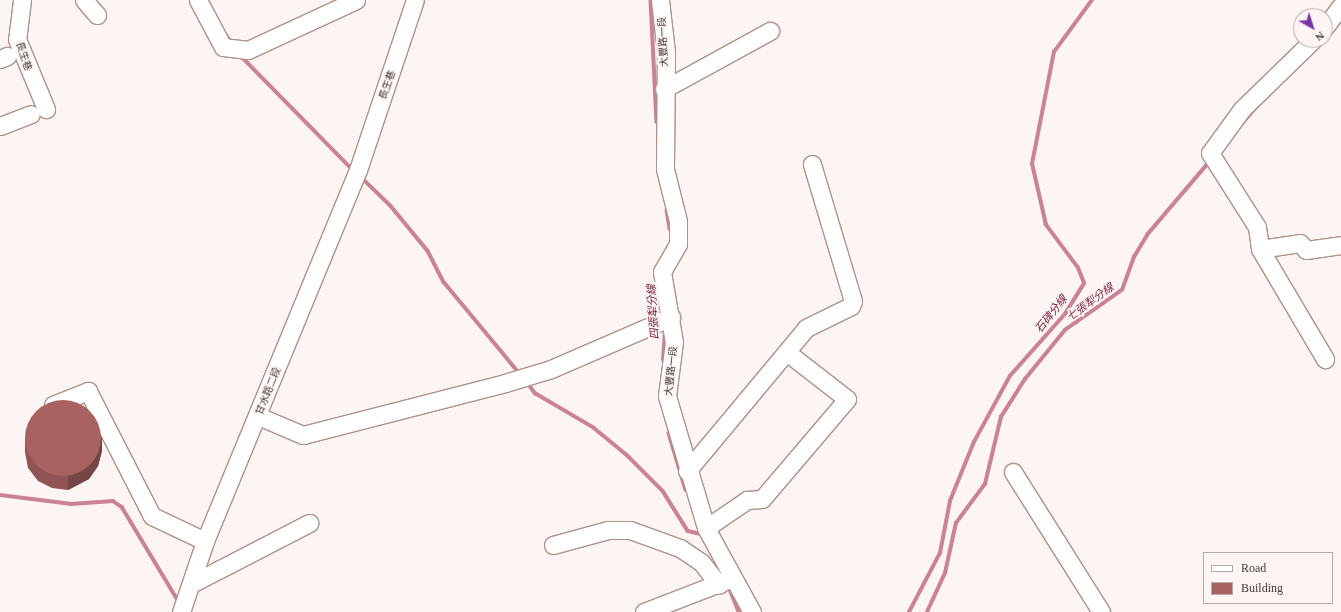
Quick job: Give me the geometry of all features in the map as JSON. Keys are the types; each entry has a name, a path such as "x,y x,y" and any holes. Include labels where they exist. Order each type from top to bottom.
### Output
{"street":[{"name":"長生巷","path":"0,126 38,112 17,39 22,0"},
{"path":"84,0 97,15"},
{"path":"198,0 222,47 248,50 356,0"},
{"name":"長生巷","path":"358,170 415,0"},
{"name":"大豐路一段","path":"660,0 666,52 664,89 665,169 678,221 678,244 662,272 671,317 674,342 667,396 687,471 706,528 735,576 752,612"},
{"path":"1333,16 1341,6"},
{"path":"664,89 770,31"},
{"path":"1305,48 1242,109 1210,153 1257,227 1260,249 1325,359"},
{"path":"687,471 788,353 806,328 851,306 853,301 812,164"},
{"name":"甘水路二段","path":"181,612 193,583 206,541 358,170"},
{"path":"1260,249 1300,243 1306,250 1341,245"},
{"path":"258,416 303,435 512,381 551,369 671,317"},
{"path":"706,528 747,500 762,499 847,399 788,353"},
{"path":"53,405 88,390 152,516 206,541"},
{"path":"1013,472 1101,612"},
{"path":"193,583 309,523"},
{"path":"553,545 608,530 630,530 680,548 700,562 719,585"},
{"path":"644,612 719,585 735,576"}],"building":[{"path":"63,400 77,403 90,411 98,424 101,438 98,452 90,465 77,473 63,476 49,473 36,465 28,452 25,438 28,424 36,411 49,403"}],"waterway":[{"name":"四張犁分線","path":"651,0 657,122"},
{"name":"石碑分線","path":"909,612 940,553 950,501 974,442 1010,376 1065,314 1084,283 1078,268 1046,225 1032,164 1054,52 1092,0"},
{"path":"222,29 231,42"},
{"path":"240,55 352,169"},
{"name":"七張犁分線","path":"1239,127 1258,105"},
{"name":"七張犁分線","path":"927,612 945,573 956,523 985,484 1001,417 1025,379 1065,330 1122,290 1134,257 1147,235 1210,161"},
{"path":"361,177 391,206 428,251 444,282 520,374"},
{"name":"四張犁分線","path":"667,210 670,229"},
{"name":"四張犁分線","path":"663,360 665,334"},
{"path":"527,382 535,393 593,427 627,455 663,491 688,531 701,534"},
{"name":"四張犁分線","path":"669,433 686,490"},
{"path":"0,495 71,504 113,501 122,507 179,602"},
{"name":"四張犁分線","path":"729,587 739,612"}]}
